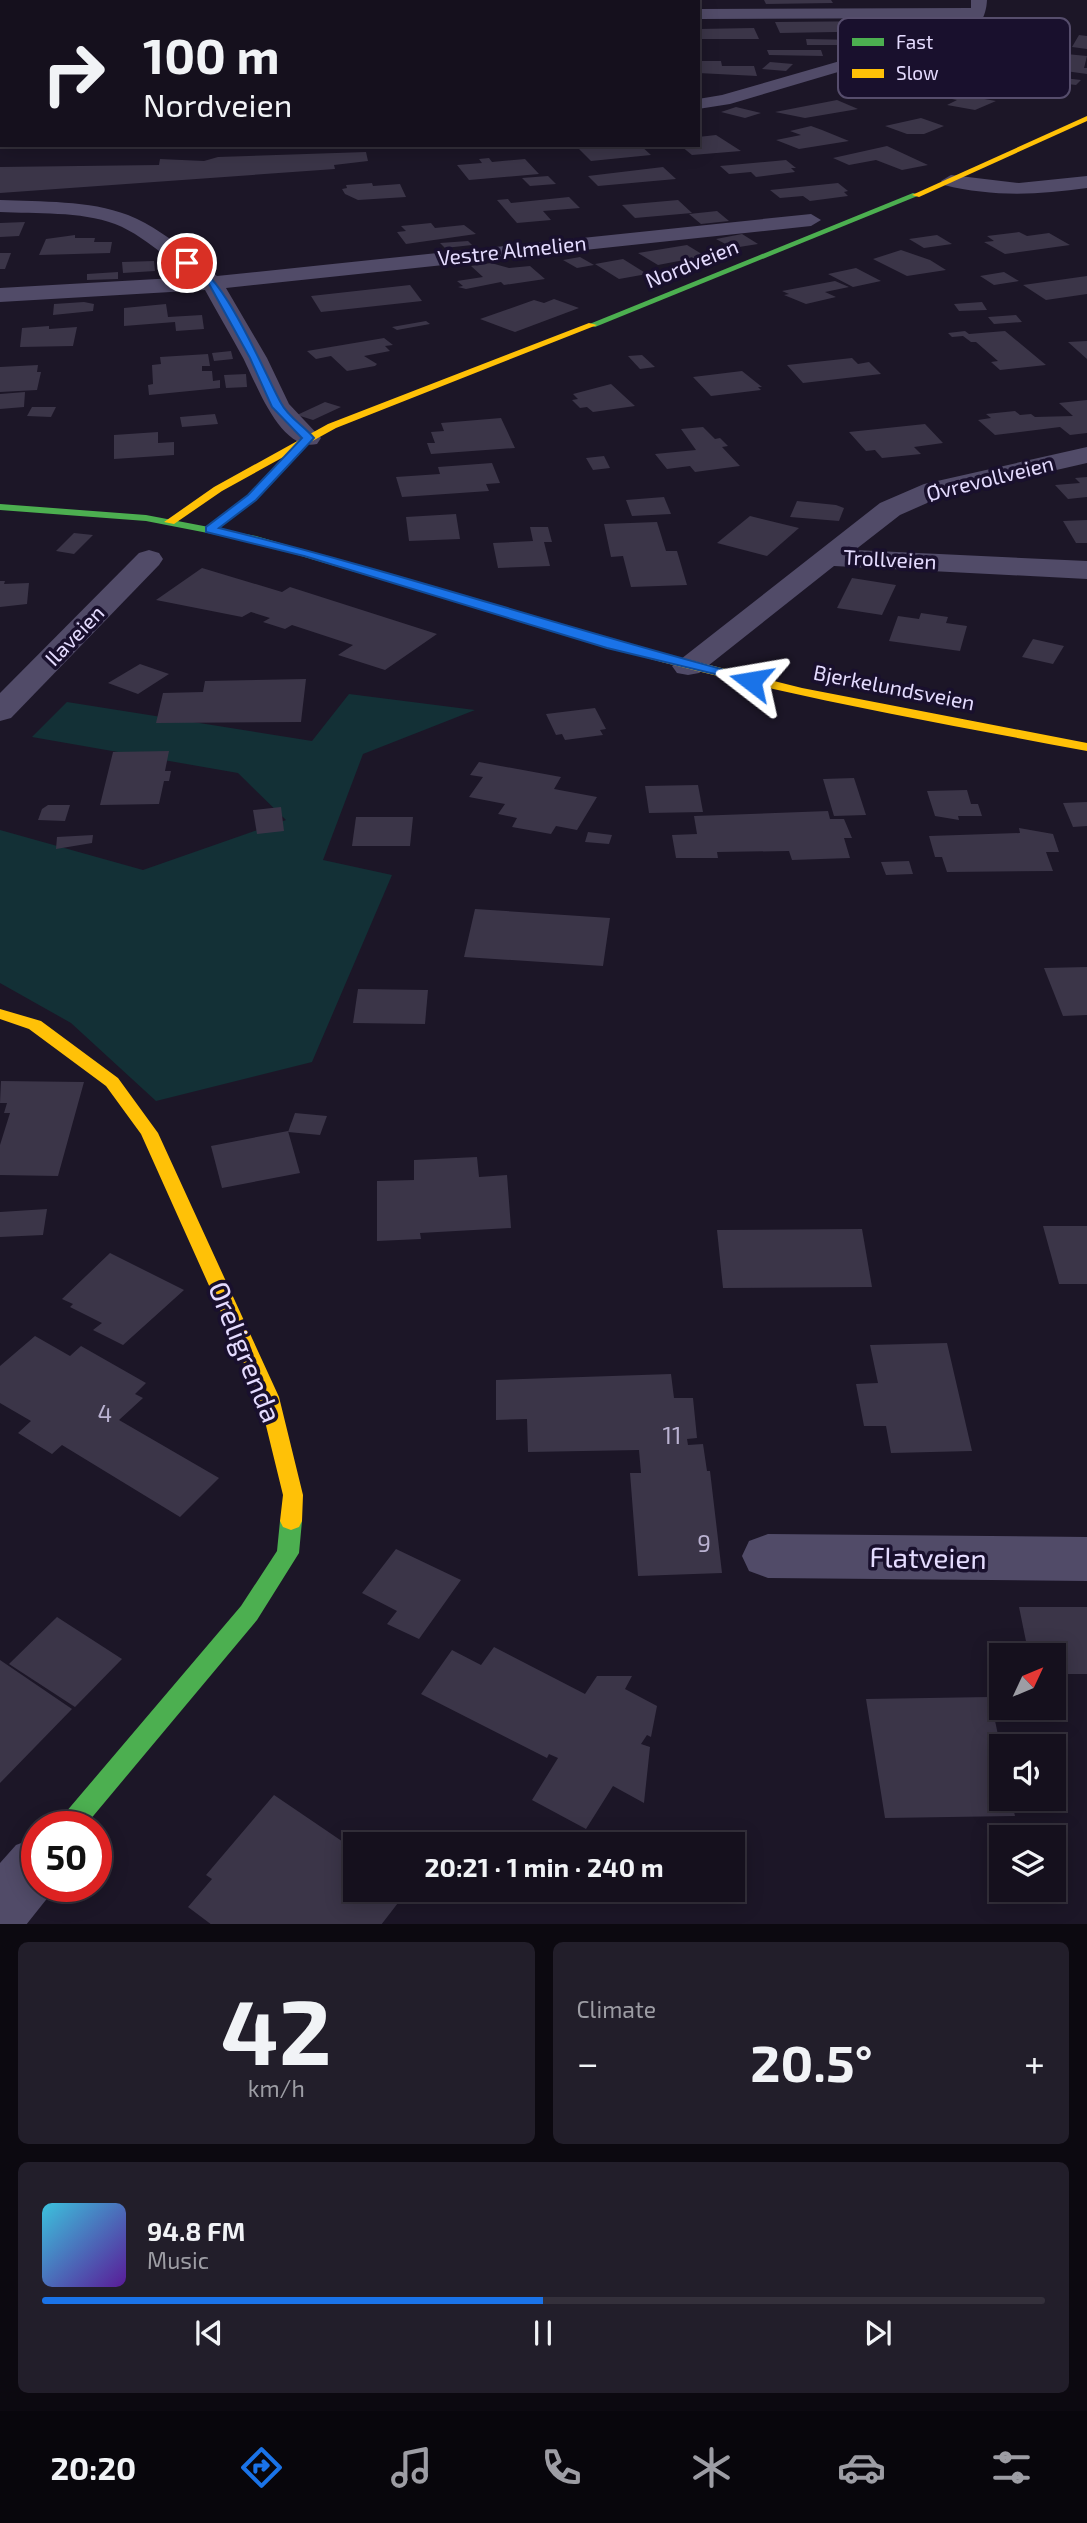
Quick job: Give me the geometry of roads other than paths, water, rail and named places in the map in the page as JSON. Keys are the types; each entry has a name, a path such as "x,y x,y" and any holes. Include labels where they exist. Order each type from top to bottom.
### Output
{"main road":[{"name":"Nordveien","path":"170,522 218,489 308,438 951,181 1087,118"},
{"name":"Nordveien","path":"271,478 308,438"},
{"name":"Bjerkelundsveien","path":"0,507 58,509 210,529 345,564 688,666 830,698 1087,747"},
{"path":"210,529 231,513"},
{"name":"Oreligrenda","path":"0,1014 35,1024 111,1082 149,1133 269,1397 293,1495 288,1553 249,1613 82,1811"}],"street":[{"path":"700,13 978,6"},
{"path":"700,104 724,100 838,68"},
{"path":"951,181 978,188 1015,191 1087,182"},
{"path":"0,206 79,211 120,219 145,232 212,283 255,358 278,407 308,438"},
{"name":"Vestre Almelien","path":"0,295 212,283 811,220"},
{"name":"Øvrevollveien","path":"827,557 890,509 934,490 1087,455"},
{"name":"Trollveien","path":"688,666 827,557 1087,570"},
{"name":"Ilaveien","path":"0,711 149,559"},
{"name":"Flatveien","path":"768,1556 1087,1559"},
{"path":"0,1909 21,1884"}]}
